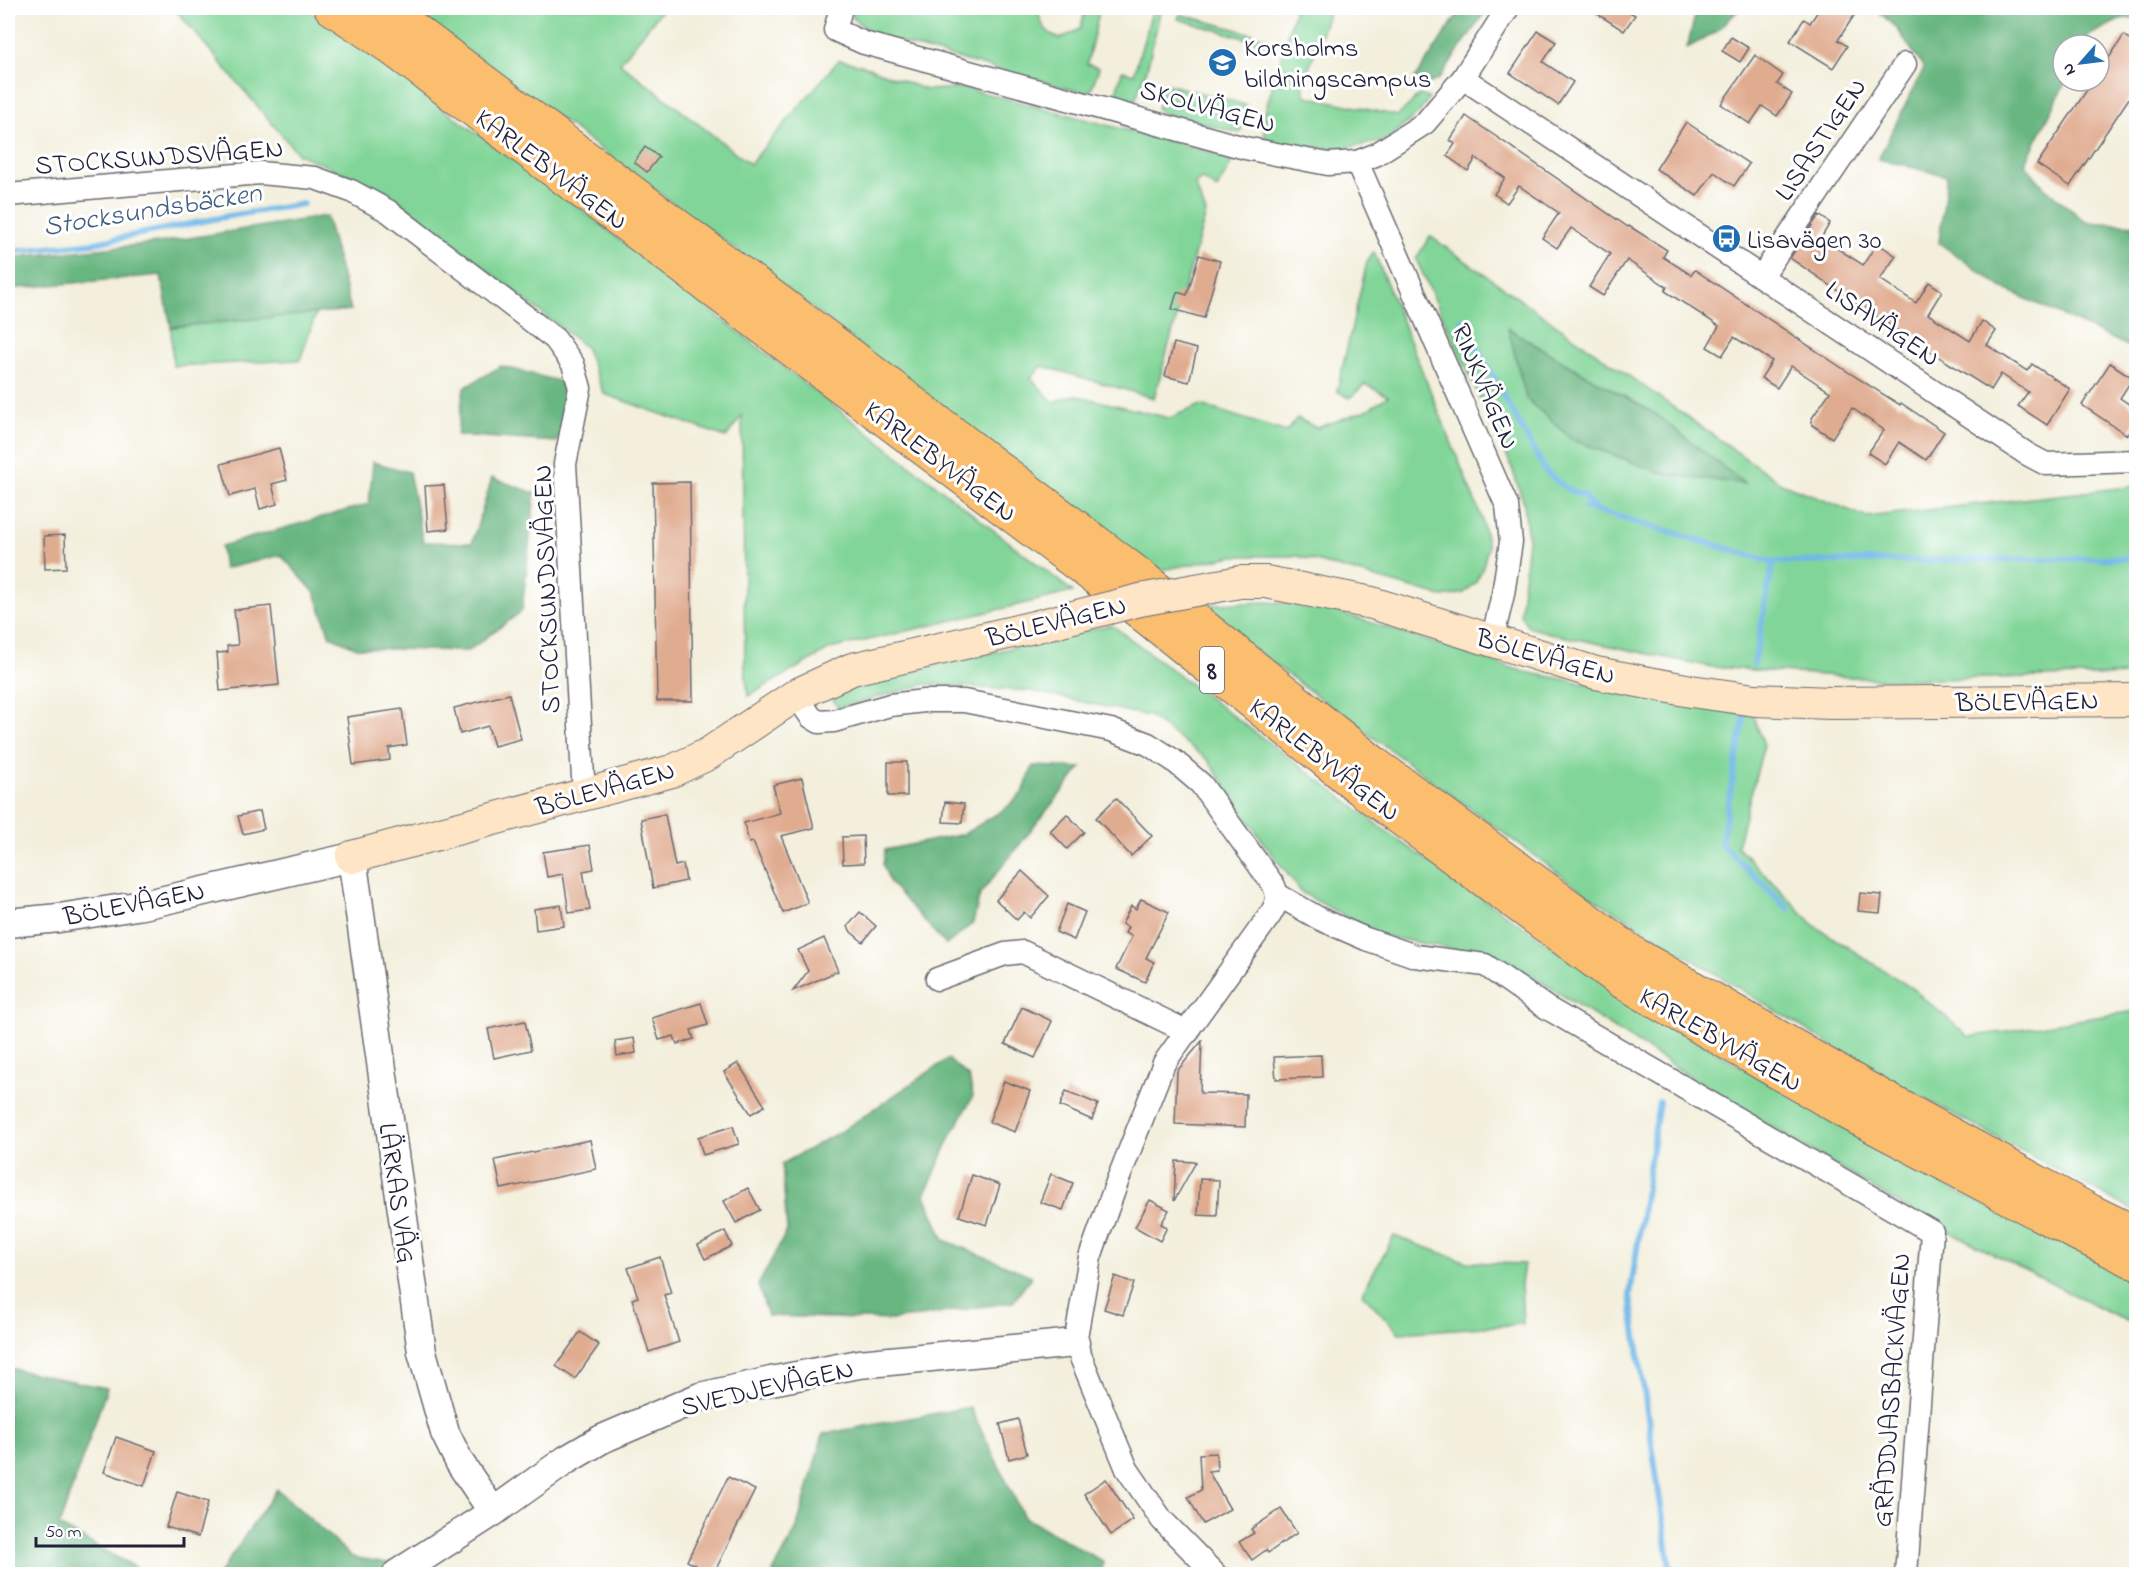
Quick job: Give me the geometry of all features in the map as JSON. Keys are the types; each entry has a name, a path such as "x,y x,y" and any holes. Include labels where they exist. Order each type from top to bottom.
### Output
{"highway":[{"name":"KARLEBYVÄGEN","path":"331,8 388,46 815,366 1123,599 1360,789 1619,980 1853,1116 2136,1263"},
{"name":"KARLEBYVÄGEN","path":"386,8 820,332 1145,579 1377,765 1635,954 1867,1088 2091,1211 2136,1233"}],"main road":[{"name":"BÖLEVÄGEN","path":"352,857 672,771 715,750 796,695 852,669 1140,600 1240,582 1266,582 1372,603 1596,673 1691,691 1755,700 1843,703 2136,699"}],"street":[{"name":"SKOLVÄGEN","path":"841,8 834,30 864,43 1245,148 1328,164 1357,162 1375,155 1425,123 1463,78 1508,8"},
{"name":"LISASTIGEN","path":"1762,276 1905,64"},
{"name":"LISAVÄGEN","path":"1463,78 2027,454 2046,464 2136,461"},
{"name":"RINKVÄGEN","path":"1357,162 1507,506 1511,542 1503,594 1492,641"},
{"name":"STOCKSUNDSVÄGEN","path":"8,195 260,173 315,178 351,191 388,211 555,339 573,363 580,388 565,464 584,795"},
{"path":"796,695 810,717 819,722 834,721 890,705 924,701 964,702 1111,730 1148,744 1173,760 1201,784 1274,886 1278,895 1276,905 1270,915 1164,1063 1090,1257 1075,1343 1127,1469 1162,1520 1215,1575"},
{"name":"BÖLEVÄGEN","path":"8,923 143,905 352,857"},
{"name":"LÄRKAS VÄG","path":"352,857 422,1352 445,1433 460,1463 493,1512"},
{"name":"GRÄDDJASBACKVÄGEN","path":"1278,895 1320,919 1356,935 1415,956 1485,965 1547,1008 1932,1232 1906,1575"},
{"path":"937,979 1005,954 1023,952 1188,1032"},
{"name":"SVEDJEVÄGEN","path":"397,1575 493,1512 566,1460 602,1439 700,1397 859,1364 1075,1343"}],"green space":[{"path":"174,8 305,8 578,207 1073,592 830,649 748,696 745,668 742,416 726,437 604,394 585,347 386,191 298,154"},
{"path":"411,8 663,8 620,63 750,164 839,60 862,65 926,90 965,88 1214,153 1232,162 1217,189 1202,179 1195,184 1206,213 1154,398 1042,366 1031,378 1053,402 1074,395 1169,418 1201,405 1286,432 1297,418 1317,428 1367,410 1388,396 1365,384 1350,398 1337,391 1367,262 1374,252 1481,516 1488,547 1482,570 1475,583 1464,593 1444,597 1298,556 1233,556 1152,572 751,261"},
{"path":"852,8 1037,8 1044,27 1060,39 1080,29 1086,8 1100,8 1087,64 1099,68 1091,90 1085,93 875,36 853,18"},
{"path":"1153,8 1161,8 1147,69 1134,103 1118,101 1116,93 1122,71 1134,74"},
{"path":"1295,8 1330,8 1303,86 1306,96 1398,116 1419,95 1429,98 1419,113 1385,141 1344,148 1289,148 1270,143 1265,138 1263,119"},
{"path":"1462,8 1488,8 1439,79 1422,87 1412,83"},
{"path":"1697,8 1741,8 1715,33 1687,48"},
{"path":"1874,8 2136,8 2136,19 2123,18 2094,33 2051,33 2051,93 2060,93 2025,164 2043,186 2086,222 2136,225 2136,346 2130,347 2003,288 1939,243 1947,176 1878,159 1924,68 1896,27"},
{"path":"1180,14 1267,38 1265,44 1178,19"},
{"path":"1163,83 1246,105 1241,131 1239,133 1164,114 1157,109"},
{"path":"326,216 351,310 171,327 161,275 8,289 8,258 158,243"},
{"path":"1430,236 1781,483 1866,517 2136,486 2136,675 1892,680 1712,667 1528,627 1520,614 1528,540 1524,504 1511,465 1416,259"},
{"path":"316,313 300,360 173,366 171,327"},
{"path":"1508,328 1654,413 1745,484 1664,474 1573,440 1526,398"},
{"path":"501,366 574,385 557,442 457,435 464,388"},
{"path":"373,462 409,472 423,542 472,543 492,478 535,493 522,611 468,651 357,648 330,636 315,593 281,555 224,569 221,546 369,504"},
{"path":"1265,602 1316,605 1525,672 1753,715 1764,745 1737,846 1816,927 1913,989 1969,1037 2136,1011 2136,1212 1873,1071 1588,895 1193,605"},
{"path":"1112,625 1401,842 1634,1003 1943,1185 2136,1278 2136,1325 1919,1216 1719,1095 1532,976 1481,954 1382,936 1302,893 1263,842 1208,760 1149,716 1031,691 926,684 838,708 831,696 843,688"},
{"path":"1033,766 1081,768 980,894 973,923 946,945 890,883 883,865 885,850 964,834 1005,809 1023,792"},
{"path":"948,1059 969,1077 973,1096 950,1138 925,1195 944,1240 1032,1276 1013,1302 893,1320 768,1316 758,1285 787,1231 782,1164 843,1130"},
{"path":"1394,1236 1467,1262 1524,1264 1521,1285 1523,1324 1399,1333 1362,1293"},
{"path":"8,1368 107,1388 59,1526 148,1574 8,1574"},
{"path":"970,1407 1024,1517 1103,1562 1101,1574 772,1574 796,1530 823,1434"},
{"path":"277,1489 352,1557 429,1570 431,1574 219,1574"}],"building":[{"path":"1588,8 1623,8 1635,15 1624,31"},
{"path":"1820,8 1859,8 1838,40 1847,46 1833,68 1790,41 1804,19 1810,23"},
{"path":"1538,31 1556,42 1543,62 1573,82 1558,105 1510,73"},
{"path":"2124,35 2136,44 2136,88 2070,186 2037,164 2085,93 2111,93 2111,55"},
{"path":"1731,37 1749,48 1740,62 1722,51"},
{"path":"1755,55 1783,75 1777,84 1792,94 1777,116 1762,106 1750,124 1721,104"},
{"path":"1466,116 1628,227 1667,250 1663,257 1691,275 1695,270 1845,370 1944,432 1926,460 1899,442 1885,464 1868,453 1884,430 1852,408 1832,438 1812,425 1812,418 1830,392 1791,366 1777,388 1761,378 1772,361 1734,337 1722,356 1707,347 1719,326 1665,291 1667,287 1627,260 1603,296 1589,287 1610,254 1571,228 1557,248 1542,238 1559,213 1519,186 1507,203 1494,194 1505,178 1476,158 1468,171 1447,156 1455,144 1450,140"},
{"path":"1686,122 1749,164 1734,186 1714,172 1697,196 1656,169"},
{"path":"645,147 659,157 647,172 634,162"},
{"path":"1819,215 1830,223 1821,238 1863,265 1877,243 1896,256 1880,279 1916,303 1929,282 1942,291 1928,314 1970,341 1982,321 1996,331 1987,345 2027,371 2032,364 2070,389 2047,425 2018,406 2028,392 2001,374 1991,390 1790,258"},
{"path":"1199,255 1220,261 1204,318 1172,309 1177,292 1187,295"},
{"path":"1174,343 1197,349 1189,382 1165,376"},
{"path":"2110,363 2133,378 2120,398 2136,409 2136,421 2127,435 2082,405"},
{"path":"279,448 287,480 272,484 277,504 260,509 255,489 230,496 221,464"},
{"path":"690,482 693,701 657,701 653,483"},
{"path":"444,485 448,529 428,531 425,486"},
{"path":"65,535 66,568 45,569 44,536"},
{"path":"271,606 279,685 220,691 217,653 228,652 227,646 238,645 234,610"},
{"path":"509,694 521,739 494,746 488,726 460,734 454,708"},
{"path":"402,709 407,745 389,748 390,760 353,765 347,717"},
{"path":"888,762 907,762 907,796 888,796"},
{"path":"802,778 814,828 781,836 808,903 783,913 753,842 749,843 744,823 780,813 773,785"},
{"path":"1116,798 1152,836 1131,856 1096,818"},
{"path":"945,802 964,804 962,823 943,822"},
{"path":"260,811 264,829 243,834 238,816"},
{"path":"665,814 675,866 683,864 686,881 653,888 641,819"},
{"path":"1067,814 1084,832 1067,849 1050,831"},
{"path":"863,836 864,863 843,864 842,837"},
{"path":"590,845 594,869 583,871 590,910 569,913 563,874 547,877 543,852"},
{"path":"1022,871 1049,896 1030,918 1024,912 1017,920 996,900"},
{"path":"1860,893 1882,895 1880,913 1858,911"},
{"path":"1141,899 1169,912 1146,958 1154,962 1145,982 1116,969 1132,936 1125,933 1128,927 1122,924 1131,906 1136,909"},
{"path":"1067,904 1085,912 1074,940 1056,932"},
{"path":"561,905 564,926 536,930 534,909"},
{"path":"860,912 876,926 863,942 851,932 848,926"},
{"path":"824,938 838,971 793,991 808,971 798,950"},
{"path":"701,1003 708,1025 691,1030 694,1039 677,1044 674,1036 659,1040 652,1018"},
{"path":"1022,1007 1052,1021 1035,1058 1005,1044"},
{"path":"525,1021 531,1050 494,1058 488,1029"},
{"path":"634,1038 636,1053 617,1056 615,1041"},
{"path":"1202,1041 1200,1093 1246,1094 1245,1127 1175,1124 1177,1071"},
{"path":"1321,1055 1322,1077 1276,1079 1274,1057"},
{"path":"738,1063 765,1106 751,1114 724,1072"},
{"path":"1004,1081 1030,1091 1015,1132 989,1122"},
{"path":"1066,1091 1098,1104 1092,1120 1060,1106"},
{"path":"733,1126 739,1144 703,1155 698,1137"},
{"path":"590,1140 596,1169 501,1189 495,1160"},
{"path":"1176,1161 1196,1162 1174,1201"},
{"path":"1051,1174 1073,1183 1063,1210 1040,1202"},
{"path":"972,1175 1000,1185 987,1225 959,1216"},
{"path":"1200,1179 1219,1180 1217,1216 1198,1215"},
{"path":"748,1188 760,1210 736,1223 724,1201"},
{"path":"1150,1200 1169,1210 1161,1224 1167,1227 1160,1241 1135,1227"},
{"path":"725,1231 732,1246 705,1259 698,1245"},
{"path":"660,1257 671,1293 664,1295 679,1342 649,1352 632,1299 638,1297 628,1268"},
{"path":"1115,1276 1134,1283 1123,1315 1104,1309"},
{"path":"580,1332 599,1345 575,1379 556,1366"},
{"path":"1018,1419 1027,1454 1009,1459 1000,1424"},
{"path":"116,1437 156,1451 144,1486 104,1472"},
{"path":"1216,1453 1217,1470 1208,1471 1230,1509 1203,1524 1188,1497 1201,1490 1199,1454"},
{"path":"728,1477 755,1490 713,1575 690,1575 695,1565 687,1561"},
{"path":"1106,1479 1133,1520 1111,1535 1084,1494"},
{"path":"177,1492 208,1502 198,1537 166,1527"},
{"path":"1281,1509 1297,1533 1268,1553 1266,1550 1252,1560 1239,1542 1254,1533 1251,1529"}],"waterway":[{"name":"Stocksundsbäcken","path":"8,252 95,243 229,216 303,204"},
{"path":"1462,321 1546,472 1566,488 1584,496 1595,510"},
{"path":"1585,507 1773,562 2136,558"},
{"path":"1754,664 1773,562"},
{"path":"1744,717 1721,844 1788,908"},
{"path":"1659,1102 1630,1295 1671,1574"}],"place":[{"name":"Korsholms bildningscampus","path":"1223,63"},
{"name":"Lisavägen 30","path":"1726,239"}]}
